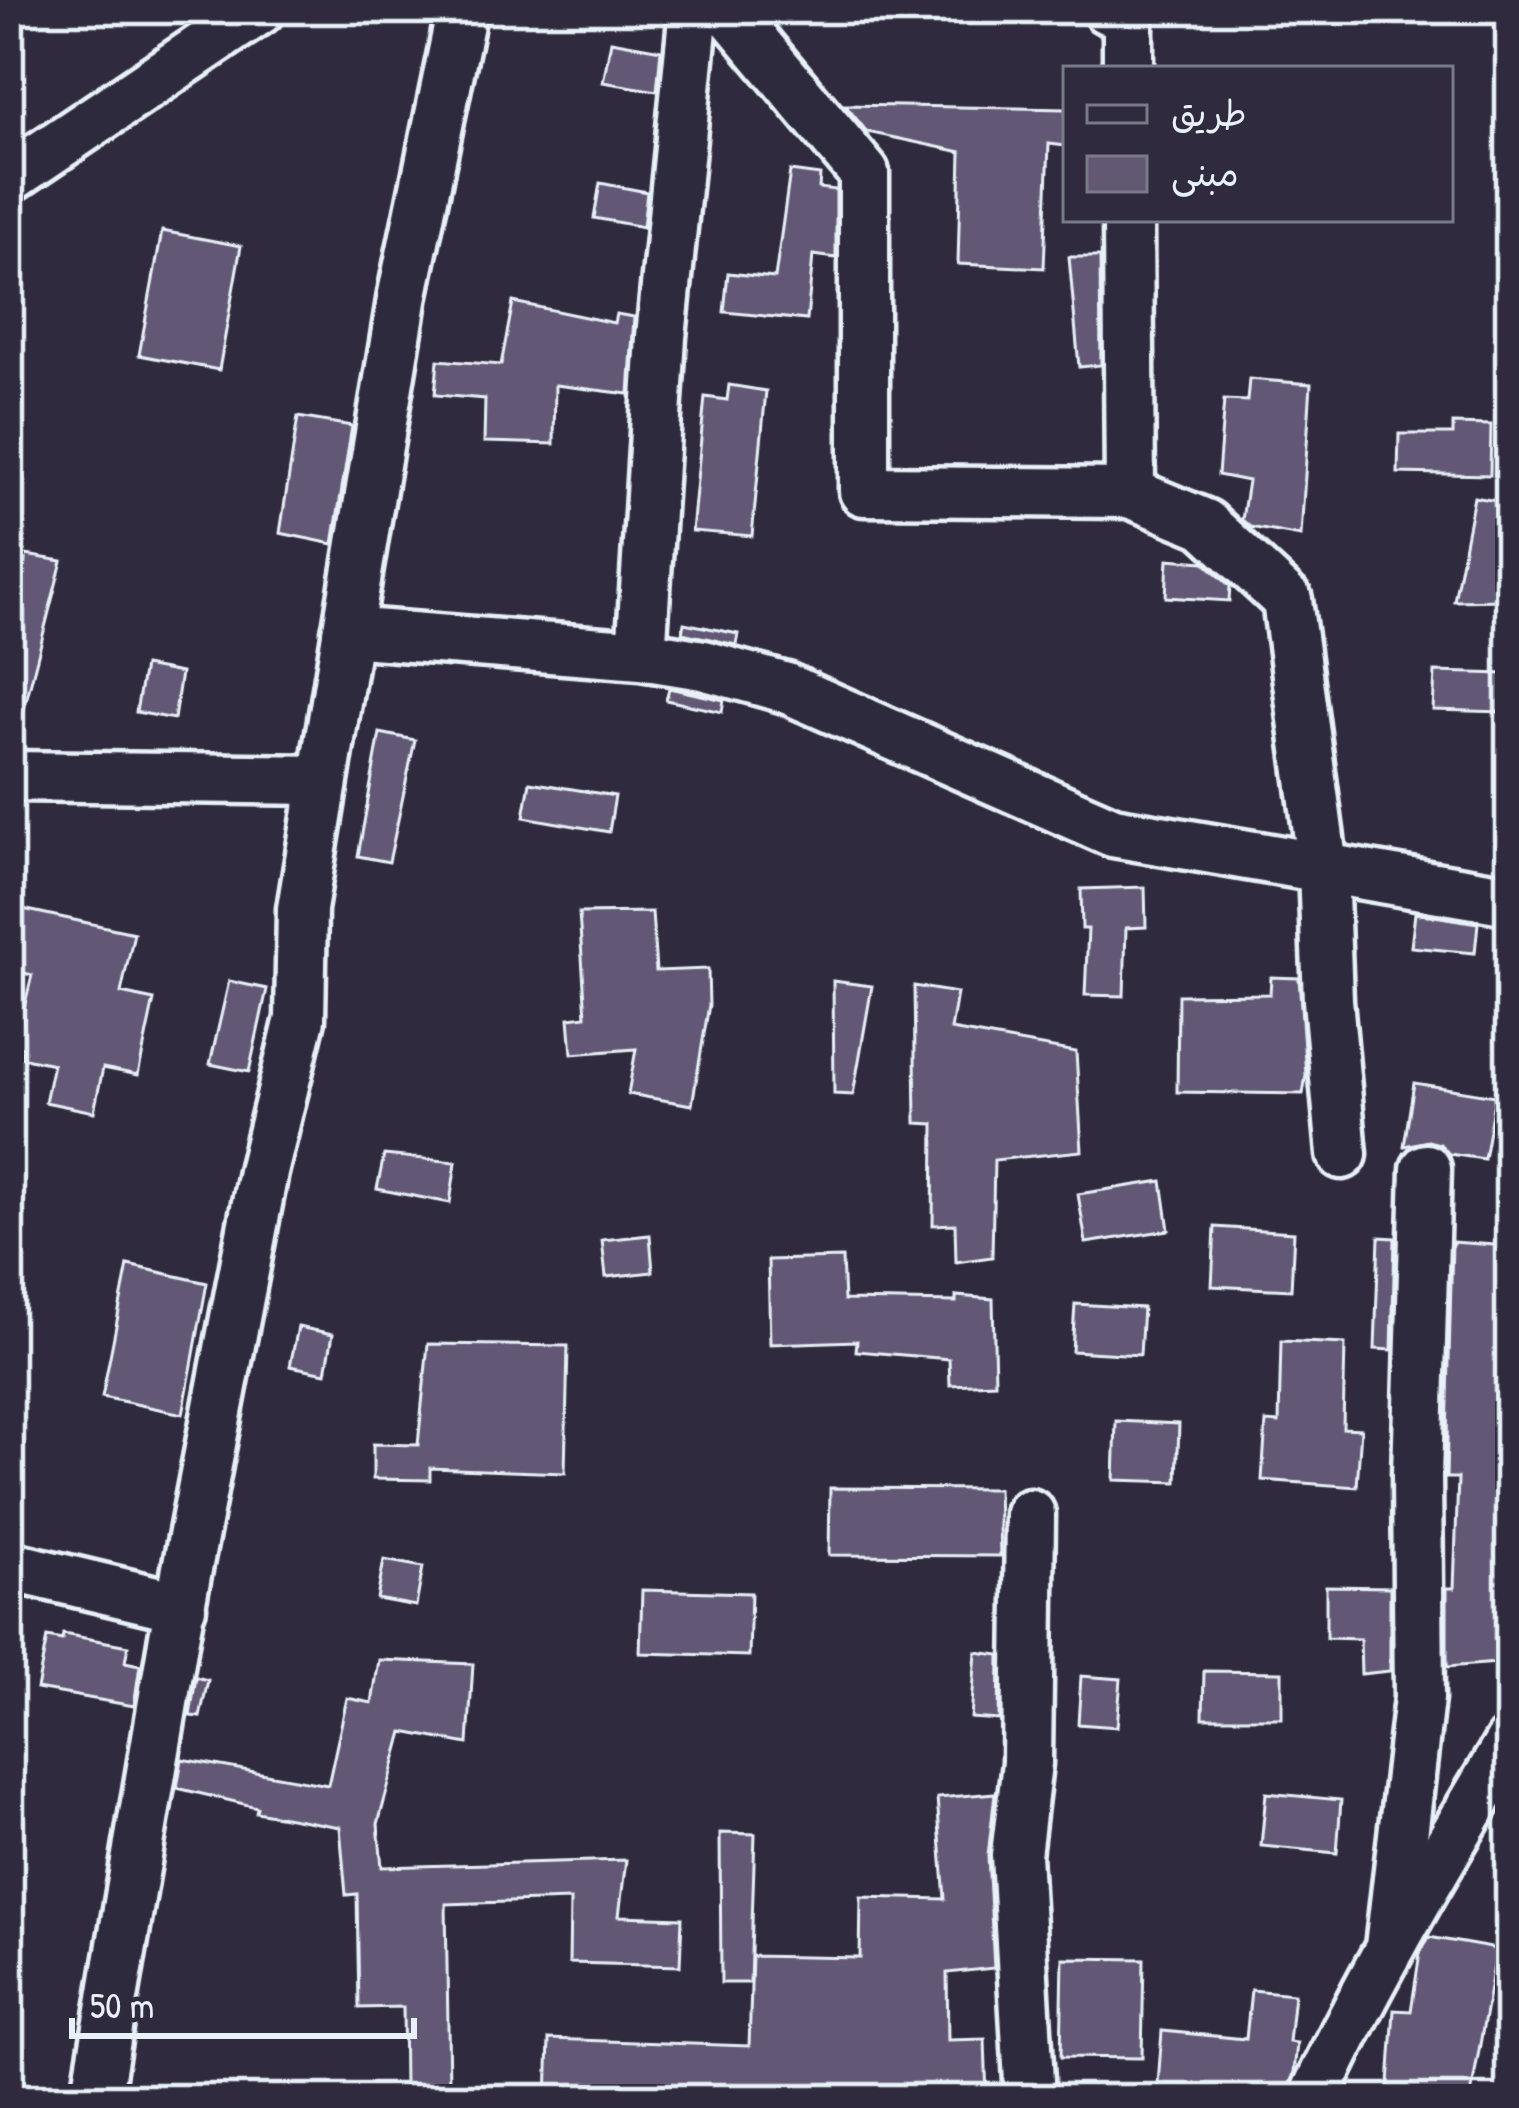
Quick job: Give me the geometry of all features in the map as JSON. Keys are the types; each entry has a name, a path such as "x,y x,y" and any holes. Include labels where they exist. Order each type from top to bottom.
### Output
{"street":[{"path":"9,178 260,9"},
{"path":"96,2099 263,1172 300,1019 302,909 403,294 462,9"},
{"path":"641,655 661,337 694,9"},
{"path":"727,9 864,173 864,491 1130,493 1204,524 1287,600 1323,868 1328,1000 1342,1154"},
{"path":"1107,9 1128,15 1128,66"},
{"path":"1128,222 1130,493"},
{"path":"347,632 641,655 703,665 786,688 1113,832 1510,900"},
{"path":"9,776 323,780"},
{"path":"1390,1947 1419,1698 1417,1475 1426,1168"},
{"path":"1030,1514 1027,1763 1016,1855 1030,2099"},
{"path":"9,1566 181,1607"},
{"path":"1313,2099 1390,1947 1510,1742"}],"building":[{"path":"611,41 661,50 657,91 603,82"},
{"path":"845,105 1063,109 1063,146 1049,144 1044,268 958,264 961,152 867,132"},
{"path":"790,171 820,175 819,188 836,190 836,258 813,255 807,320 724,312 728,273 775,278"},
{"path":"600,183 647,192 643,227 594,218"},
{"path":"162,231 241,246 219,370 139,355"},
{"path":"1069,257 1100,257 1101,365 1079,367"},
{"path":"513,302 614,323 616,314 634,317 629,394 555,385 554,444 484,442 485,399 435,395 438,360 501,365"},
{"path":"1249,379 1311,384 1301,536 1250,527 1242,520 1248,481 1218,475 1224,400 1247,401"},
{"path":"729,385 766,391 752,536 692,531 705,397 727,400"},
{"path":"298,417 352,426 333,544 280,533"},
{"path":"1453,424 1491,425 1490,475 1398,473 1399,434 1453,434"},
{"path":"1474,497 1508,503 1503,534 1504,600 1454,601"},
{"path":"26,555 62,561 22,717 9,715 9,626"},
{"path":"1168,559 1204,562 1230,586 1229,601 1166,597"},
{"path":"684,623 738,634 736,645 682,633"},
{"path":"144,666 181,673 174,719 136,712"},
{"path":"1435,672 1507,674 1505,712 1433,710"},
{"path":"669,688 724,700 722,712 666,700"},
{"path":"380,733 415,740 389,862 358,856"},
{"path":"530,782 615,796 609,832 524,817"},
{"path":"1145,887 1146,927 1126,928 1124,996 1085,995 1088,929 1082,929 1081,889"},
{"path":"9,906 134,933 121,993 154,1000 138,1075 103,1068 94,1112 45,1102 53,1064 20,1057 23,1047 15,1045 32,975 9,970"},
{"path":"652,912 656,971 708,969 709,1005 692,1105 628,1094 636,1049 572,1054 569,1018 586,1016 579,913"},
{"path":"1415,913 1478,923 1475,953 1411,947"},
{"path":"1271,977 1299,978 1306,1075 1303,1094 1177,1092 1178,995 1270,994"},
{"path":"229,981 267,989 249,1072 210,1064"},
{"path":"833,981 872,986 853,1095 834,1094"},
{"path":"914,986 957,993 951,1030 1076,1052 1082,1151 994,1160 992,1257 956,1262 955,1224 933,1225 934,1124 916,1123"},
{"path":"1414,1083 1495,1096 1484,1159 1449,1154 1440,1144 1428,1141 1404,1146"},
{"path":"384,1155 456,1162 450,1203 377,1189"},
{"path":"1162,1181 1169,1230 1086,1243 1078,1194"},
{"path":"1215,1227 1294,1232 1291,1290 1212,1286"},
{"path":"650,1235 653,1272 606,1277 602,1240"},
{"path":"1379,1237 1395,1238 1392,1350 1375,1349"},
{"path":"1452,1242 1508,1246 1500,1309 1510,1310 1504,1466 1510,1466 1510,1662 1447,1667 1447,1588 1454,1588 1458,1478 1446,1478"},
{"path":"842,1258 844,1300 993,1299 995,1383 950,1385 949,1359 856,1351 857,1341 770,1344 768,1260"},
{"path":"128,1265 207,1283 183,1414 102,1397"},
{"path":"1075,1304 1143,1308 1140,1355 1072,1351"},
{"path":"298,1327 333,1334 326,1373 290,1366"},
{"path":"1281,1341 1345,1344 1343,1428 1361,1429 1357,1487 1262,1480 1266,1422 1279,1423"},
{"path":"428,1344 568,1346 565,1473 430,1468 430,1480 373,1479 373,1444 418,1445"},
{"path":"1116,1421 1179,1424 1177,1482 1114,1480"},
{"path":"830,1488 998,1489 1000,1556 829,1555"},
{"path":"384,1560 423,1567 416,1606 377,1599"},
{"path":"1326,1586 1390,1587 1390,1671 1361,1674 1360,1639 1326,1638"},
{"path":"642,1590 751,1593 749,1656 640,1653"},
{"path":"63,1634 128,1646 125,1662 140,1665 134,1706 37,1689 47,1637 62,1640"},
{"path":"976,1652 1000,1655 999,1720 971,1718"},
{"path":"379,1660 473,1664 468,1744 403,1732 378,1824 382,1867 626,1860 619,1916 682,1918 680,1966 569,1963 570,1900 446,1904 449,2087 404,2087 403,2007 359,2008 357,1894 346,1895 340,1827 256,1812 257,1807 177,1788 182,1759 328,1785 347,1698 372,1703"},
{"path":"1204,1671 1282,1672 1282,1718 1203,1718"},
{"path":"1081,1676 1121,1679 1117,1727 1078,1724"},
{"path":"196,1677 208,1680 200,1717 190,1716"},
{"path":"995,1793 988,1856 994,1968 947,1973 948,2040 985,2039 987,2099 547,2099 549,2039 749,2046 752,1956 860,1958 861,1897 945,1899 937,1798"},
{"path":"1266,1793 1341,1800 1337,1853 1261,1846"},
{"path":"720,1833 755,1834 750,1983 721,1983"},
{"path":"1429,1937 1497,1949 1471,2095 1388,2099 1394,2010 1411,2011 1420,1953"},
{"path":"1063,1958 1144,1959 1142,2058 1061,2057"},
{"path":"1251,1990 1294,1994 1289,2042 1297,2043 1285,2099 1157,2097 1162,2031 1246,2039"}]}
